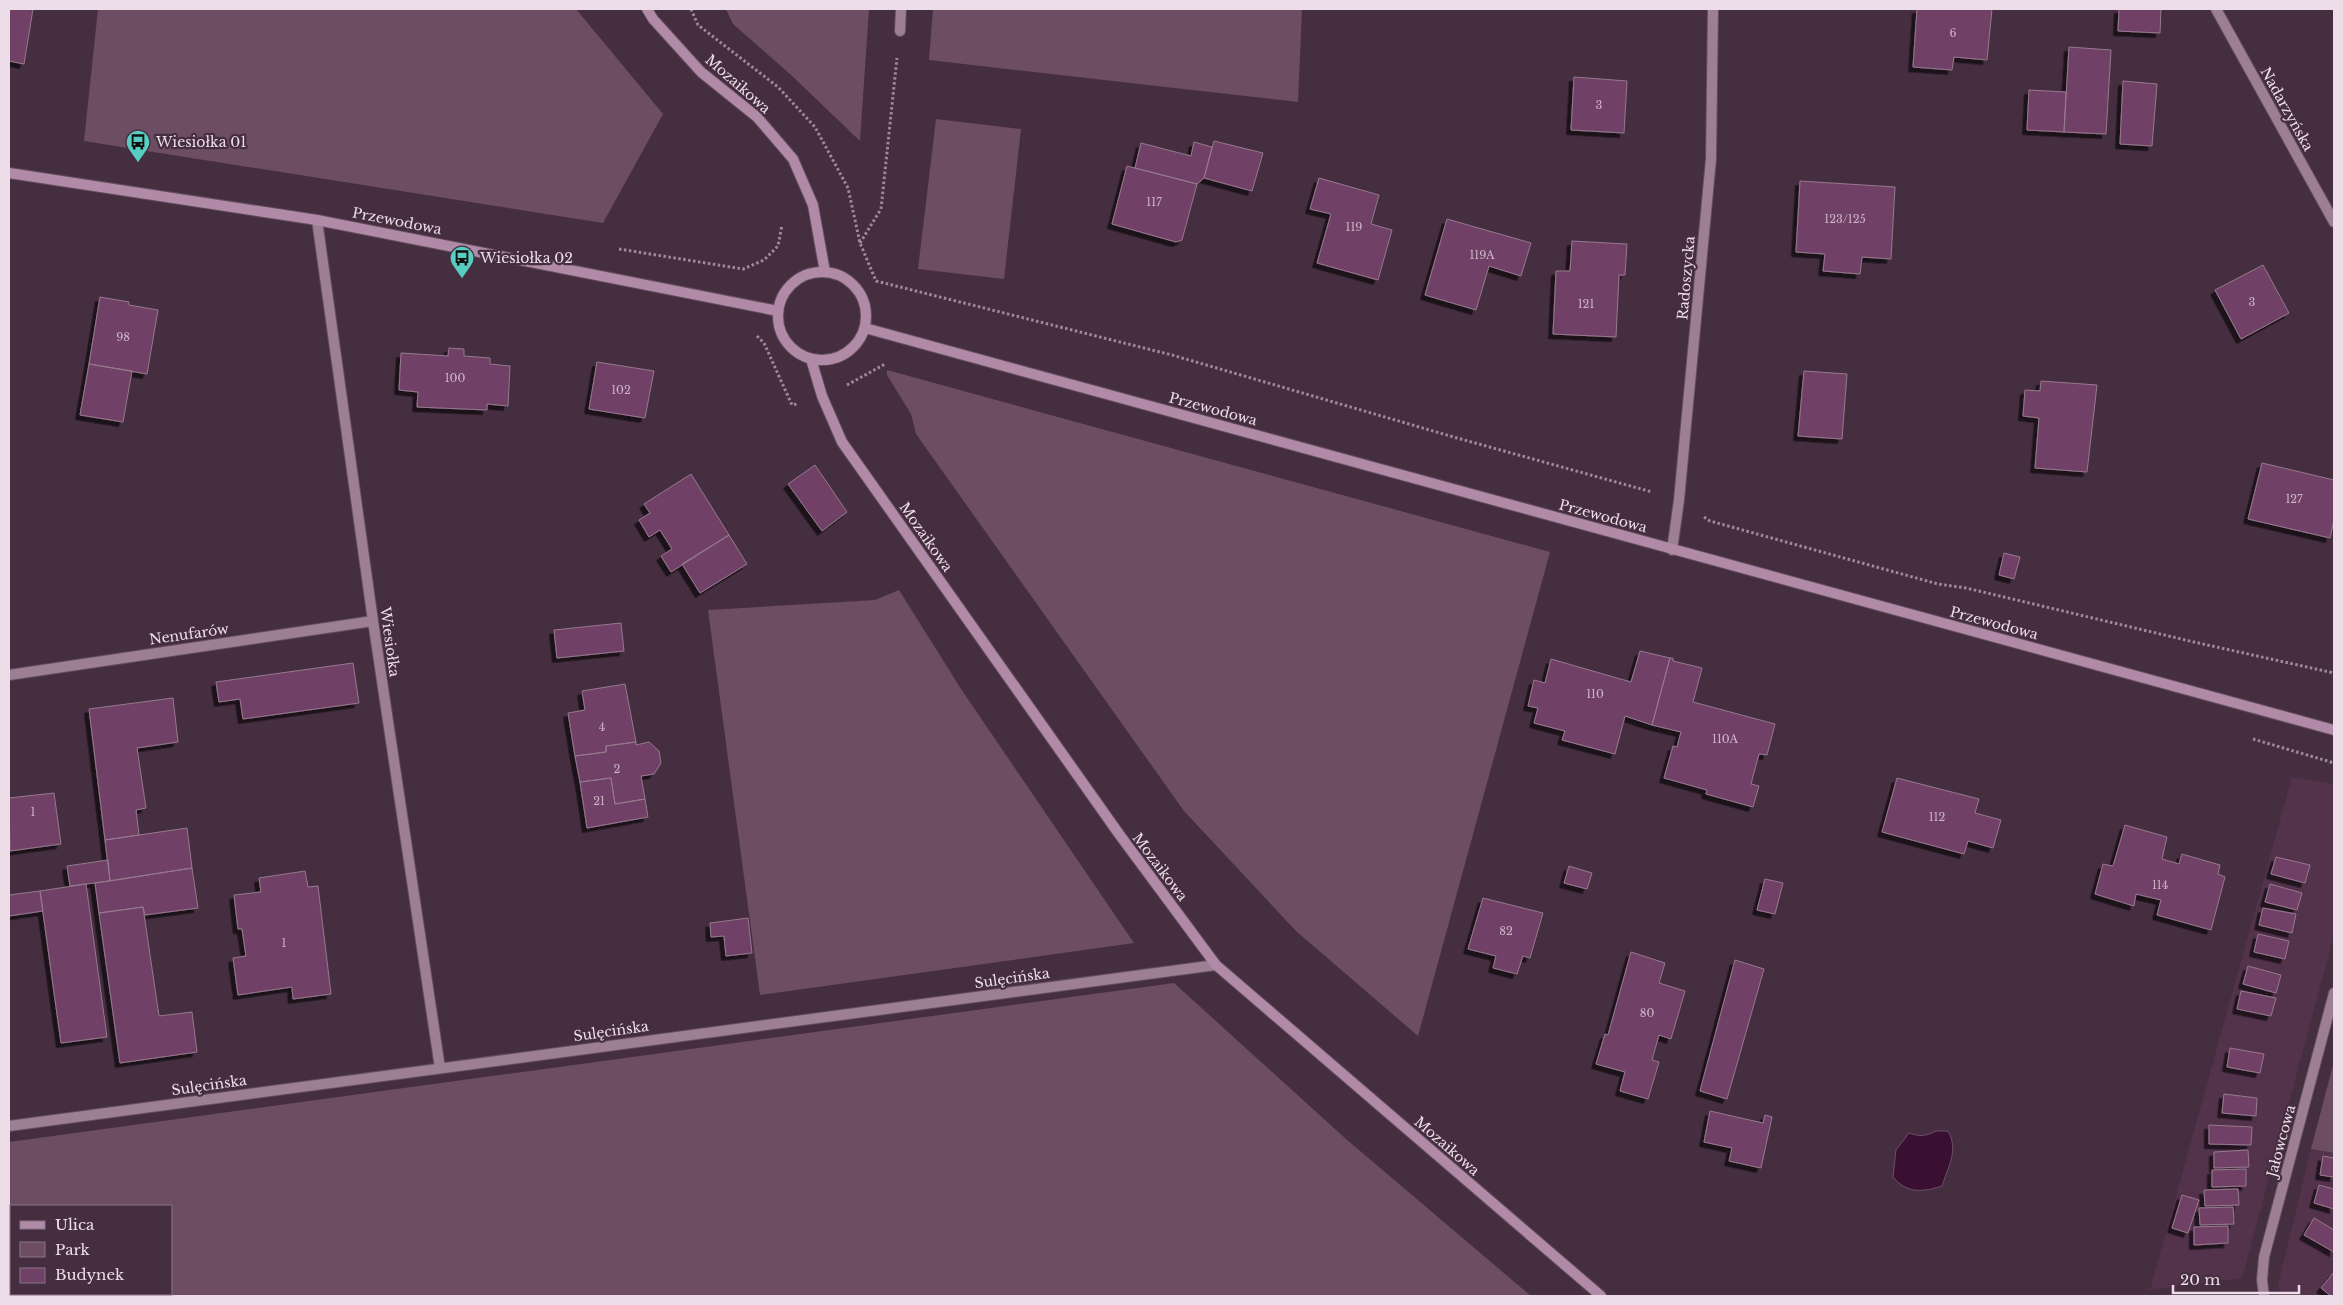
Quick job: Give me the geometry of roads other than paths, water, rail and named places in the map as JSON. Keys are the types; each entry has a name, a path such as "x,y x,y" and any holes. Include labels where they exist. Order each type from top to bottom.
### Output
{"street":[{"name":"Mozaikowa","path":"647,9 653,19 701,72 757,117 793,159 813,205 825,272"},
{"path":"900,31 901,9"},
{"name":"Radoszycka","path":"1672,550 1679,500 1711,159 1714,9"},
{"name":"Nadarzyńska","path":"2216,9 2334,222"},
{"name":"Przewodowa","path":"9,173 317,220 778,311"},
{"name":"Wiesiołka","path":"317,220 373,621 440,1068"},
{"path":"825,272 843,277 858,289 866,307 866,328 857,344 845,355 828,361 811,359 796,353 785,341 779,327 778,311 783,295 794,282 808,274 825,272"},
{"name":"Przewodowa","path":"866,328 2334,730"},
{"name":"Mozaikowa","path":"811,359 822,396 842,442 1107,818 1216,965 1601,1296"},
{"name":"Nenufarów","path":"9,675 373,621"},
{"name":"Sulęcińska","path":"9,1126 1216,965"},
{"name":"Jałowcowa","path":"2264,1296 2262,1280 2264,1257 2334,993"}],"place":[{"name":"Wiesiołka 01","path":"138,163"},
{"name":"Wiesiołka 02","path":"462,279"}]}
